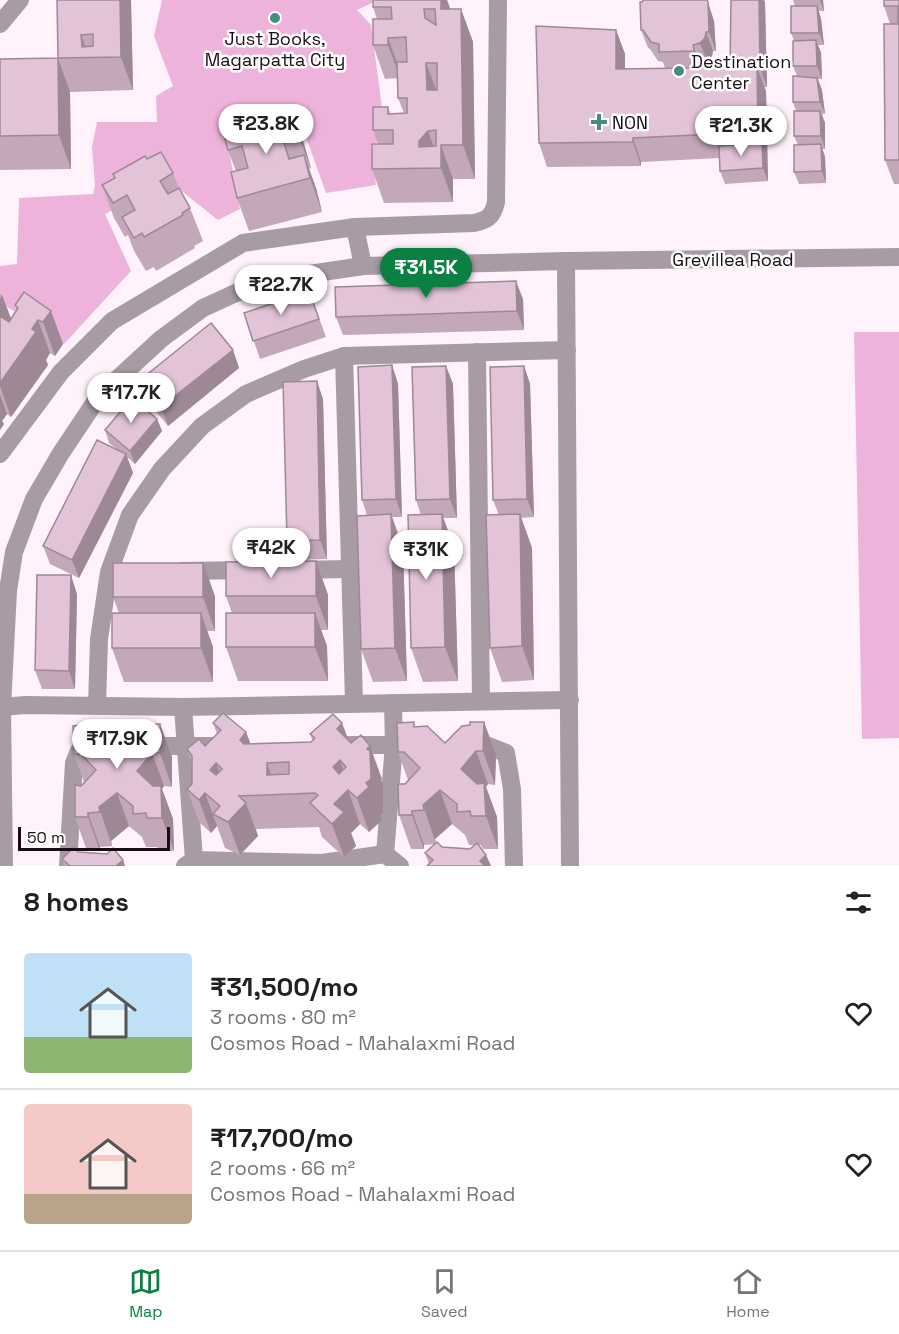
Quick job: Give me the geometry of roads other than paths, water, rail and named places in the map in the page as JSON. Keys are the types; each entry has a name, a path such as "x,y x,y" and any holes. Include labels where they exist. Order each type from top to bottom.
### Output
{"street":[{"path":"0,24 20,0"},
{"path":"0,454 61,372 112,321 243,243 355,227 486,221 494,212 496,202 498,0"},
{"path":"355,227 363,266"},
{"name":"Grevillea Road","path":"4,866 2,707 8,591 14,552 34,499 99,396 161,339 202,308 262,281 363,266 899,257"},
{"path":"566,261 570,866"},
{"path":"97,706 99,639 109,572 130,515 162,469 202,426 246,394 304,369 344,356 567,350"},
{"path":"477,352 480,701"},
{"path":"344,356 354,702"},
{"path":"166,571 350,569"},
{"path":"109,572 132,572"},
{"path":"2,707 25,705 183,707 354,702 570,700"},
{"path":"385,854 394,745 393,703"},
{"path":"183,707 190,863 322,863 385,854 399,866"},
{"path":"325,745 483,744 506,753 512,789 514,866 509,866"},
{"path":"68,866 74,763 79,751 97,746 108,746"},
{"path":"130,746 232,746"}],"place":[{"name":"Just Books, Magarpatta City","path":"275,18"},
{"name":"Destination Center","path":"679,71"},
{"name":"NON","path":"599,122"}]}
